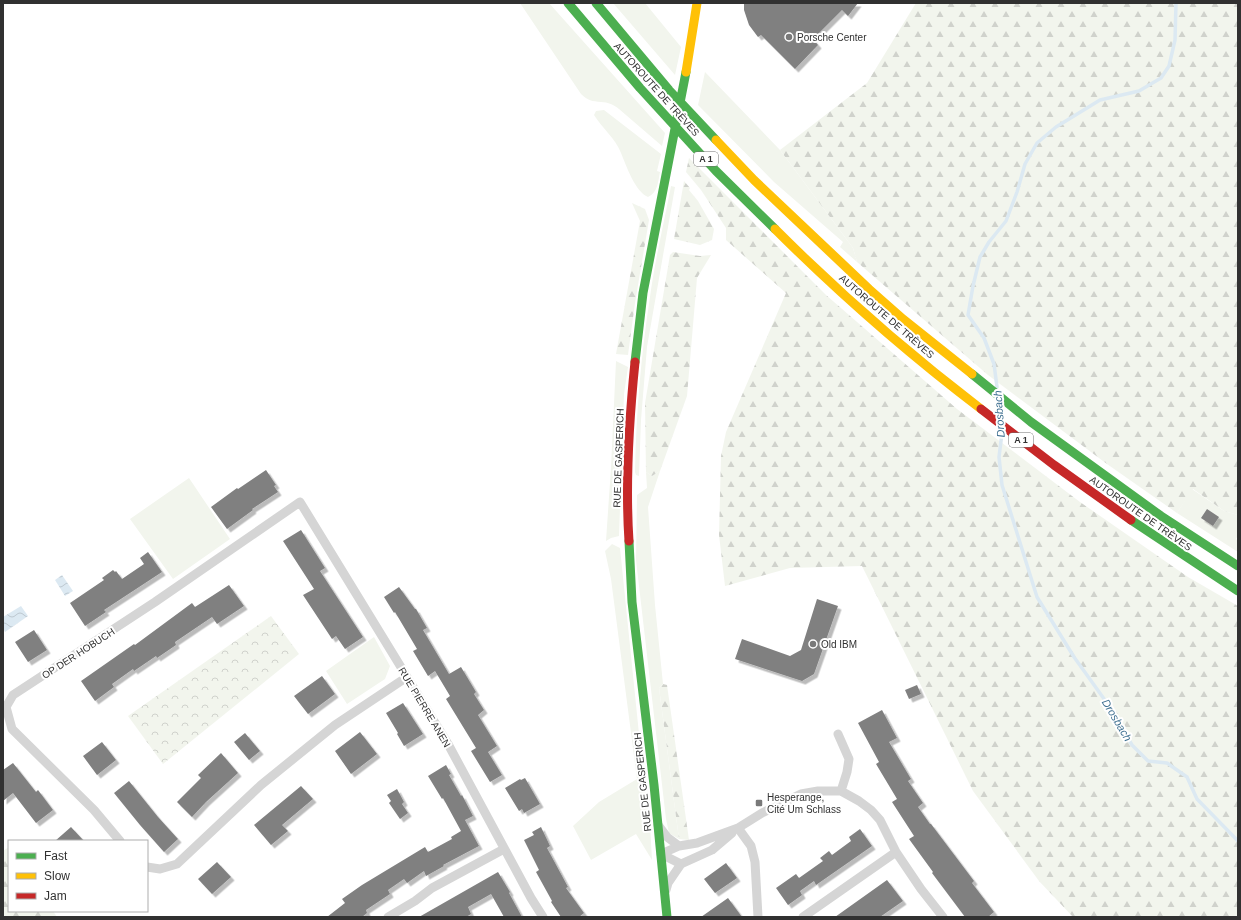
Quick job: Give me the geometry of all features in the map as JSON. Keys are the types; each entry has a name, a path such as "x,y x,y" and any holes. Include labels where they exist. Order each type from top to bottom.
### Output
{"main road":[{"name":"AUTOROUTE DE TRÈVES","path":"568,3 656,106 740,196 855,305 907,349 1017,437 1090,492 1150,534 1238,591"},
{"name":"AUTOROUTE DE TRÈVES","path":"596,3 669,90 754,180 868,289 915,329 1031,422 1161,516 1238,566"},
{"name":"RUE DE GASPERICH","path":"667,917 658,824 632,602 627,513 627,484 630,412 644,293 689,55 697,3"}],"street":[{"name":"RUE PIERRE ANEN","path":"300,502 448,744 504,849 543,917"},
{"name":"OP DER HOBUCH","path":"119,840 94,810 12,729 6,707 13,695 155,602 300,502"},
{"path":"148,867 160,869 177,864 267,780 335,725 407,677"},
{"path":"838,734 849,759 848,772 841,791"},
{"path":"665,895 668,883 681,864 712,850 738,828 762,813 801,794 818,790 841,791 859,801 871,810 880,820 896,852 921,889 943,917"},
{"path":"658,824 667,837 680,846"},
{"path":"661,854 680,846 697,843 738,828"},
{"path":"738,828 750,846 755,862 758,917"},
{"path":"388,917 415,901 432,888 504,849"},
{"path":"803,917 896,852"},
{"path":"661,854 681,864"}],"green space":[{"path":"520,3 549,3 665,133 662,146 615,106 590,100 581,94"},
{"path":"613,3 645,3 681,47 675,75"},
{"path":"916,3 1238,3 1238,515 1224,511 1193,489 1177,513 1107,464 988,375 857,262 853,248 780,150 867,83"},
{"path":"705,72 780,150 853,248 857,262 840,247 843,242 774,182 698,105"},
{"path":"604,110 661,154 657,171 660,172 657,186 654,192 648,197 639,190 635,184 619,148 594,115 596,111"},
{"path":"689,158 826,295 957,409 1080,502 1188,577 1238,606 1238,917 1073,917 1039,881 973,791 862,566 790,568 725,586 719,535 721,456 726,432 786,293 726,240 726,228 701,190 686,172"},
{"path":"684,181 690,188 689,190 698,201 714,229 712,240 700,245 674,239"},
{"path":"671,186 675,187 647,347 641,420 639,476 636,475 635,472 636,428 642,363 652,283"},
{"path":"632,203 645,209 649,220 628,355 616,354 640,221"},
{"path":"673,252 700,256 711,255 697,278 687,396 660,471 652,476 646,472 645,403 670,255"},
{"path":"616,361 628,367 624,394 619,536 606,541 611,468"},
{"path":"660,471 648,507 655,605 663,684 659,688 679,839 669,833 666,819 636,560 637,495 647,488 646,472 652,476"},
{"path":"189,478 230,539 173,579 130,519"},
{"path":"1192,489 1224,511 1238,515 1238,535 1236,539 1238,541 1238,552 1177,513"},
{"path":"612,544 620,548 639,734 650,824 652,860 636,834 591,860 573,826 599,802 637,779 611,579 605,551"},
{"path":"271,616 299,654 163,764 128,716"},
{"path":"374,637 390,666 385,679 347,704 326,671"},
{"path":"663,684 667,685 689,840 679,839 659,688"},
{"path":"8,848 8,912 54,912 57,917 3,917 3,851"}],"water":[{"path":"62,575 73,591 65,596 55,580"},
{"path":"21,606 28,616 5,632 3,628 3,617"}],"building":[{"name":"Porsche Center","path":"744,3 858,3 848,16 842,10 813,39 818,45 795,69 761,35 758,37 749,25 744,10"},
{"path":"266,470 276,485 274,486 278,492 252,509 253,510 227,529 211,507 237,488 238,489"},
{"path":"1207,509 1219,517 1213,526 1201,518"},
{"path":"301,530 325,568 320,571 363,637 345,649 336,636 332,639 303,595 314,589 283,541"},
{"path":"148,552 162,572 104,610 106,612 85,626 70,603 104,580 102,578 113,570 115,572 116,571 122,579 144,564 140,558"},
{"path":"229,585 244,606 217,624 212,617 175,642 176,645 157,658 156,656 134,671 133,669 112,684 114,687 95,701 81,681 134,644 135,645 192,603 195,607"},
{"path":"399,587 416,609 427,628 423,630 449,674 461,667 476,692 474,694 484,710 478,715 497,746 488,752 502,775 490,782 471,751 476,748 446,699 450,696 435,671 428,676 413,651 417,649 395,612 394,613 384,597"},
{"name":"Old IBM","path":"817,599 838,606 814,674 802,681 735,659 742,639 790,656 801,650"},
{"path":"34,630 47,650 28,662 15,642"},
{"path":"322,676 335,694 308,714 294,696"},
{"path":"917,685 921,694 909,699 905,690"},
{"path":"403,703 423,734 404,746 386,713"},
{"path":"882,710 897,738 889,742 911,779 908,781 923,803 918,807 974,881 972,883 994,912 988,917 965,917 909,839 914,836 892,802 897,799 876,764 879,762 858,723"},
{"path":"360,732 377,754 351,774 335,751"},
{"path":"245,733 260,751 249,760 234,742"},
{"path":"102,742 116,760 97,775 83,756"},
{"path":"221,753 238,773 192,817 177,802 201,778 198,775"},
{"path":"13,763 36,792 38,790 53,810 36,823 13,793 3,801 3,770"},
{"path":"446,765 451,774 449,775 473,816 465,820 479,846 426,876 424,871 407,883 404,879 388,890 390,894 366,910 367,913 362,917 327,917 345,903 342,899 362,885 425,847 428,852 452,839 451,837 461,831 443,798 442,799 428,776"},
{"path":"525,778 540,804 524,813 522,809 519,811 505,788 520,779"},
{"path":"129,781 178,839 164,852 114,793"},
{"path":"301,786 313,799 282,825 288,831 271,845 254,825"},
{"path":"397,789 404,802 402,804 408,813 400,819 389,803 391,801 387,795"},
{"path":"71,827 83,840 56,840"},
{"path":"541,827 550,846 547,848 568,887 566,888 584,913 579,917 561,917 551,902 552,901 536,872 539,870 524,840 534,835 532,832"},
{"path":"860,829 872,846 816,885 814,881 800,891 802,895 788,905 776,888 796,874 799,878 823,861 820,858 829,851 832,855 851,841 849,837"},
{"path":"217,862 231,877 212,894 198,879"},
{"path":"726,863 737,878 715,893 704,879"},
{"path":"498,872 522,917 504,917 491,894 468,907 471,914 466,917 419,917"},
{"path":"887,880 903,901 880,917 835,917"},
{"path":"728,898 742,917 701,917"}],"waterway":[{"name":"Drosbach","path":"997,387 994,364 984,338 968,315 980,257 989,242 1006,221 1017,192 1025,164 1037,143 1056,127 1100,100 1139,91 1161,78 1169,66 1175,40 1176,3"},
{"name":"Drosbach","path":"999,403 1000,417"},
{"name":"Drosbach","path":"1002,433 999,457 1002,485 1037,597 1074,657 1107,703 1132,745 1148,761 1167,763 1187,777 1197,799 1238,841"}],"traffic: fast":[{"path":"568,3 640,88 716,171 775,229"},
{"path":"596,3 669,90 716,140"},
{"path":"635,362 643,293 686,72"},
{"path":"972,374 1031,422 1161,516 1238,566"},
{"path":"1131,520 1238,591"},
{"path":"629,541 632,602 654,785 667,917"}],"traffic: slow":[{"path":"686,72 697,3"},
{"path":"716,140 754,180 869,289 903,319 972,374"},
{"path":"775,229 875,322 927,367 981,409"}],"traffic: jam":[{"path":"629,541 627,496 628,451 635,362"},
{"path":"981,409 1054,465 1131,520"}],"place":[{"name":"Porsche Center","path":"789,37"},
{"name":"Old IBM","path":"813,644"},
{"name":"Hesperange, Cité Um Schlass","path":"759,803"}]}
